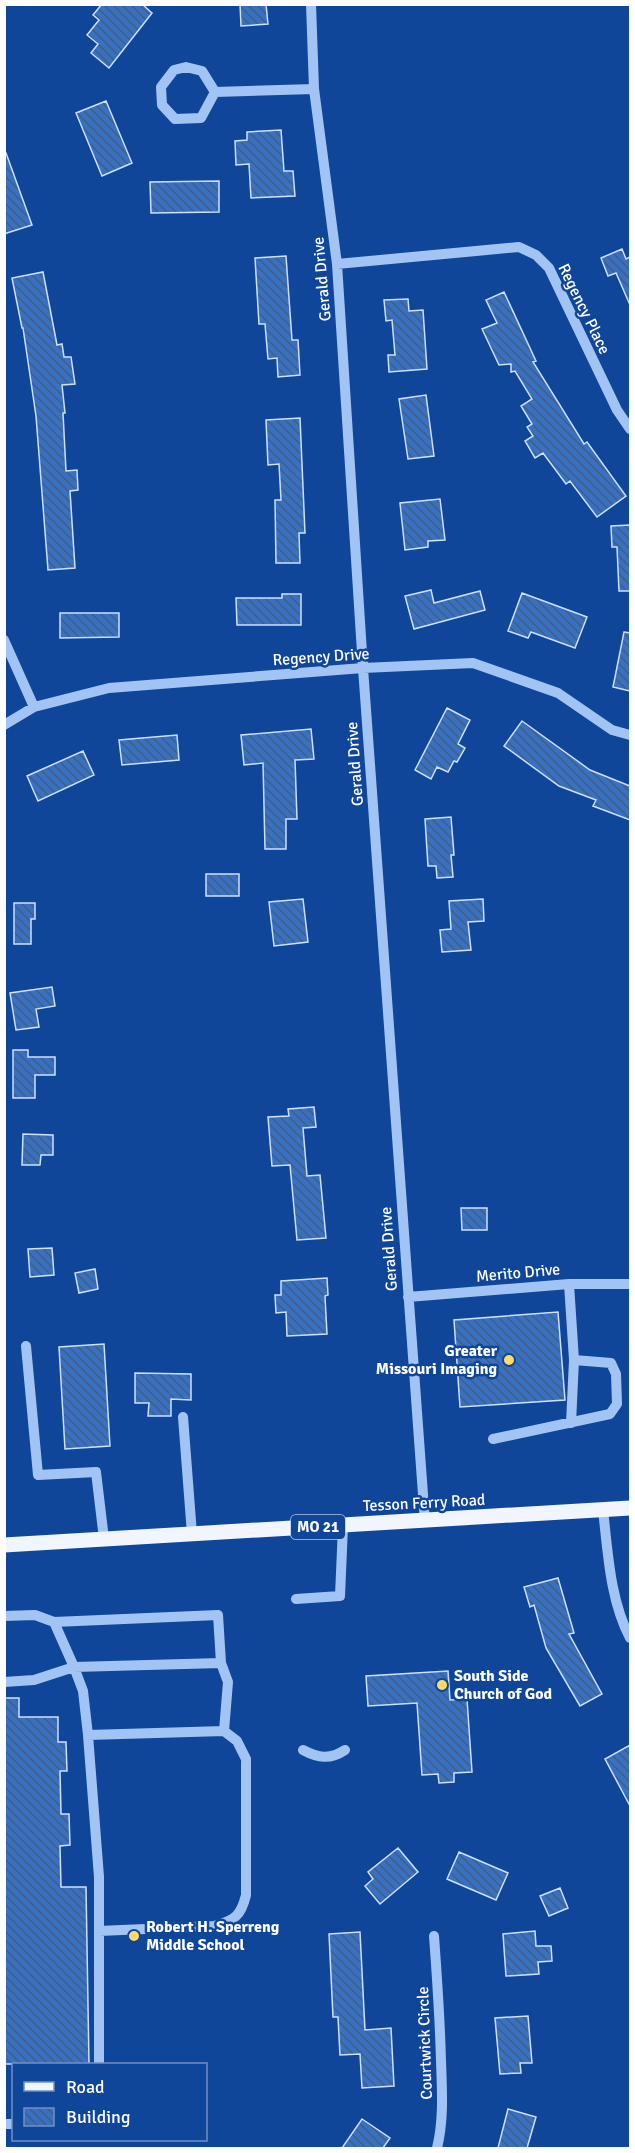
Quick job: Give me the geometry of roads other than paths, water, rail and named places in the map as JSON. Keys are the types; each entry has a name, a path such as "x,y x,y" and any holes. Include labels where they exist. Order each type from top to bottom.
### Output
{"main road":[{"name":"Tesson Ferry Road","path":"4,1545 630,1508"}],"street":[{"name":"Gerald Drive","path":"311,4 314,89 337,264 363,668 425,1521"},
{"path":"186,67 202,71 215,92 201,118 175,119 162,105 161,87 174,70 186,67"},
{"path":"215,92 314,89"},
{"name":"Regency Place","path":"337,264 519,247 536,255 549,268 617,410 630,429"},
{"path":"4,640 34,706"},
{"name":"Regency Drive","path":"4,725 34,706 109,688 363,668 473,663 558,693 612,730 630,735"},
{"path":"569,1284 574,1360 571,1423"},
{"name":"Merito Drive","path":"408,1297 569,1284 630,1284"},
{"path":"26,1346 38,1475 96,1472 104,1539"},
{"path":"493,1439 610,1414 617,1404 616,1374 611,1363 574,1360"},
{"path":"183,1417 192,1534"},
{"path":"603,1510 613,1581 624,1625 630,1638"},
{"path":"296,1599 340,1596 343,1526"},
{"path":"4,1616 35,1615 54,1622 218,1615 220,1663 228,1682 224,1731"},
{"path":"54,1622 82,1691 88,1735 99,1877 99,2063"},
{"path":"4,1682 34,1680 74,1667 220,1663"},
{"path":"88,1735 224,1731 237,1741 246,1759 246,1895 242,1910 230,1922 214,1926 99,1931"},
{"path":"303,1750 313,1756 326,1758 345,1750"},
{"name":"Courtwick Circle","path":"434,1936 442,2094 441,2131 437,2148"}],"place":[{"name":"Greater Missouri Imaging","path":"509,1360"},
{"name":"South Side Church of God","path":"442,1685"},
{"name":"Robert H. Sperreng Middle School","path":"134,1936"}]}
